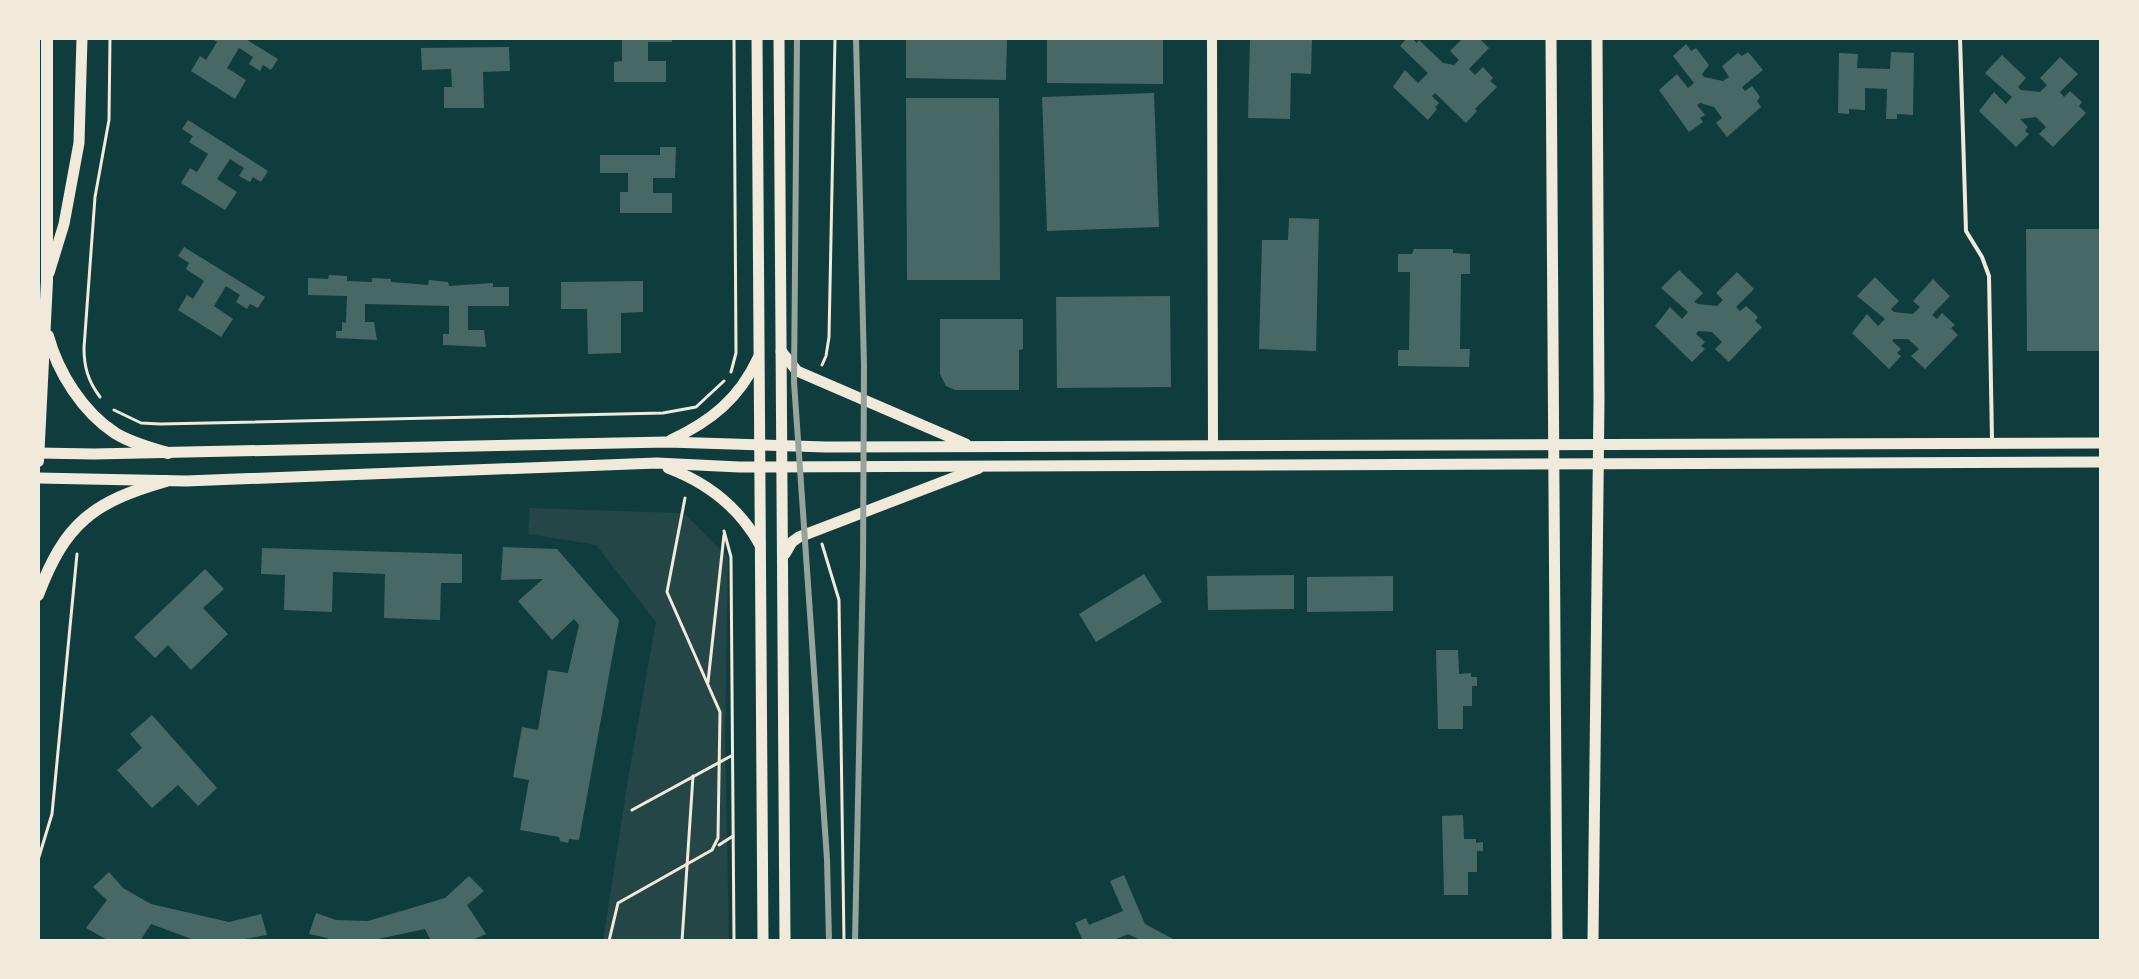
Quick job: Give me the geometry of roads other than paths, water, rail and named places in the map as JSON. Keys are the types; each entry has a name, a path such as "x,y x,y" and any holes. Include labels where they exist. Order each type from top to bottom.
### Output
{"main road":[{"path":"38,461 47,281 47,38"},
{"path":"47,281 64,224 79,143 82,38"},
{"path":"757,38 763,941"},
{"path":"779,38 785,941"},
{"path":"1551,38 1557,941"},
{"path":"1593,941 1598,463 1597,38"},
{"path":"45,319 54,356 63,373 102,423 133,442 168,453"},
{"path":"781,351 797,371 970,445"},
{"path":"667,442 704,423 734,398 760,354"},
{"path":"38,453 667,442 782,446 2101,443"},
{"path":"38,478 166,481 657,463 783,467 2101,462"},
{"path":"657,463 697,481 722,498 744,519 762,548"},
{"path":"783,558 792,542 799,537 988,464"},
{"path":"38,595 60,548 87,515 134,490 166,481"}],"street":[{"path":"1212,38 1213,445"}],"lane":[{"path":"1960,38 1966,231 1986,266 1990,288 1992,443"}],"railway":[{"path":"797,38 794,382 827,859 829,941"},
{"path":"855,941 864,366 856,38"}]}
